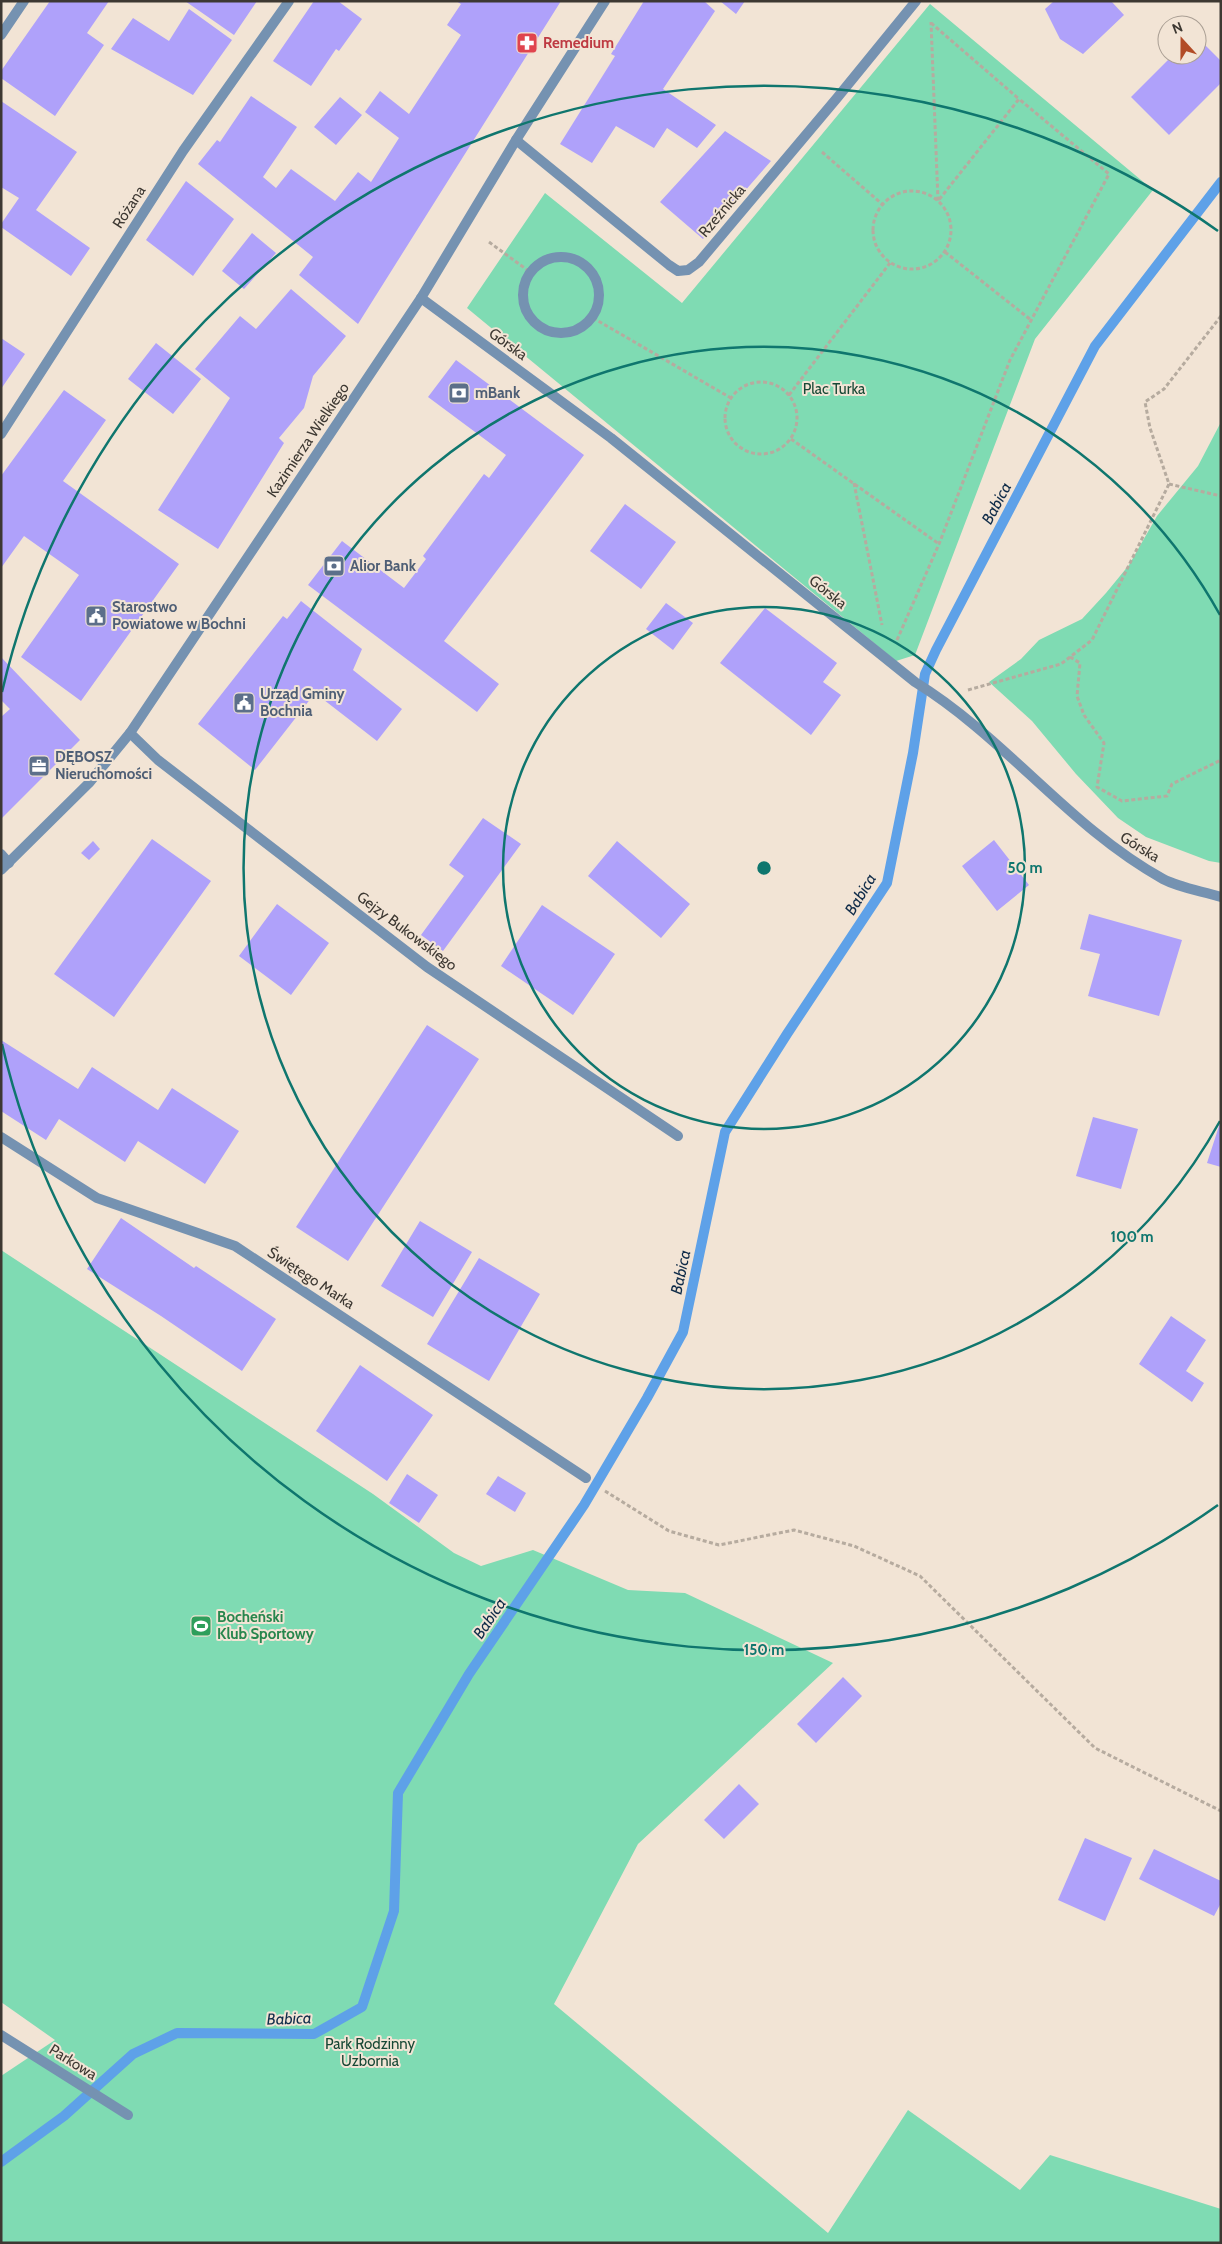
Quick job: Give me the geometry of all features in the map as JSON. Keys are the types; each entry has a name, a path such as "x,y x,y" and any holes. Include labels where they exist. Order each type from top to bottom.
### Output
{"street":[{"path":"1,35 24,1"},
{"name":"Różana","path":"1,434 183,151 289,1"},
{"name":"Kazimierza Wielkiego","path":"5,866 89,783 130,734 421,298 516,140 605,1"},
{"name":"Rzeźnicka","path":"516,140 678,271 688,270 699,262 805,137 916,1"},
{"path":"558,257 570,258 582,263 592,273 598,285 599,302 593,318 584,327 569,333 555,334 538,327 528,316 523,303 523,287 530,272 538,264 558,257"},
{"name":"Górska","path":"421,298 611,438 916,682 941,697 1107,844 1164,880 1221,897"},
{"name":"Gejzy Bukowskiego","path":"130,734 158,760 427,967 678,1136"},
{"path":"1,854 5,866"},
{"name":"Świętego Marka","path":"1,1137 97,1198 235,1246 586,1478"},
{"name":"Parkowa","path":"1,2035 128,2115"}],"path":[{"path":"930,14 938,201"},
{"path":"889,660 939,544 1010,360 1109,174 931,23"},
{"path":"938,201 1019,99"},
{"path":"805,137 882,204"},
{"path":"904,191 928,194 938,201 946,209 951,225 950,242 945,252 936,261 926,267 902,268 890,263 880,254 874,242 872,229 875,215 882,204 904,191"},
{"path":"488,242 530,272"},
{"path":"945,252 1031,320"},
{"path":"789,395 890,263"},
{"path":"941,697 1061,664 1092,640 1169,484 1150,428 1145,402 1164,389 1221,316"},
{"path":"593,318 731,398"},
{"path":"759,382 780,387 789,395 795,405 797,416 796,428 791,439 773,452 751,453 740,448 727,430 726,408 731,398 748,384 759,382"},
{"path":"791,439 939,544"},
{"path":"854,484 889,660"},
{"path":"1169,484 1221,496"},
{"path":"1070,657 1080,663 1077,696 1084,715 1104,743 1097,787 1122,801 1167,796 1172,784 1221,760"},
{"path":"615,1497 669,1531 719,1545 794,1530 854,1546 920,1576 1095,1748 1221,1811"}],"green space":[{"name":"Plac Turka","path":"930,4 1153,190 1035,339 915,655 896,661 467,308 545,193 682,303"},
{"path":"1221,422 1221,863 1209,861 1146,837 1118,818 1076,774 1032,721 989,682 1021,659 1039,640 1082,619 1106,593 1129,565 1157,516 1198,466"},
{"name":"Park Rodzinny Uzbornia","path":"1,1250 373,1494 454,1553 481,1566 533,1550 628,1590 685,1593 833,1663 638,1844 554,2004 828,2233 908,2110 1020,2190 1050,2155 1221,2209 1221,2243 1,2243 1,2076 55,2040 1,2002"}],"building":[{"path":"50,1 109,1 87,33 104,45 55,116 1,78 1,71"},
{"path":"185,1 257,1 234,35"},
{"path":"314,1 338,1 362,19 339,51 336,49 311,86 273,61"},
{"path":"456,1 561,1 358,324 299,275 313,257 198,164 217,140 220,142 251,96 297,127 263,177 276,188 291,169 335,201 358,172 371,182 399,138 365,112 380,91 409,114 461,35 447,25 461,4"},
{"path":"644,1 704,1 715,11 663,89 716,125 697,148 667,128 654,148 616,126 592,163 560,144 615,56 611,54"},
{"path":"720,1 745,1 736,14"},
{"path":"1054,1 1111,1 1124,15 1083,54 1060,39 1045,9"},
{"path":"189,9 232,40 193,95 111,49 133,18 169,41"},
{"path":"1207,47 1221,61 1221,83 1169,135 1131,97 1163,65 1207,65"},
{"path":"340,97 362,115 336,145 314,127"},
{"path":"1,101 77,152 36,210 90,248 71,276 1,227 1,224 19,198 1,187"},
{"path":"725,131 771,161 703,239 660,202"},
{"path":"186,181 234,219 193,276 146,240"},
{"path":"252,233 276,253 244,289 222,271"},
{"path":"291,289 346,336 313,376 304,408 279,438 284,443 218,549 158,510 230,398 195,369 240,316 256,329"},
{"path":"1,338 25,354 1,389"},
{"path":"156,343 201,379 173,414 128,379"},
{"path":"456,360 584,455 444,641 499,684 477,712 308,585 342,541 404,588 426,559 423,556 484,474 489,478 506,455 428,397"},
{"name":"Starostwo Powiatowe w Bochni","path":"64,390 106,420 63,481 179,564 81,701 21,657 79,575 24,536 1,568 1,476"},
{"path":"625,504 676,542 641,589 590,551"},
{"path":"301,601 362,649 353,670 402,709 377,741 315,693 255,770 198,724 283,616 287,619"},
{"path":"666,603 693,623 673,650 646,629"},
{"path":"765,608 837,663 823,682 841,695 811,735 720,663"},
{"path":"1,657 80,740 1,819 1,717 10,709 1,700"},
{"path":"483,818 521,844 443,951 421,935 464,876 449,865"},
{"path":"152,839 211,881 114,1017 54,974"},
{"path":"994,840 1029,885 997,911 962,866"},
{"path":"93,841 100,849 89,860 81,853"},
{"path":"617,841 690,904 661,938 588,876"},
{"path":"277,904 329,943 291,995 239,956"},
{"path":"542,905 615,954 573,1015 501,966"},
{"path":"1089,914 1182,940 1159,1016 1088,996 1100,954 1080,949"},
{"path":"427,1025 479,1059 348,1261 296,1227"},
{"path":"1,1040 78,1089 92,1067 158,1110 172,1088 239,1131 205,1184 138,1141 125,1162 59,1119 46,1140 1,1111"},
{"path":"1093,1117 1138,1129 1121,1189 1076,1176"},
{"path":"1221,1123 1221,1167 1207,1163"},
{"path":"121,1218 194,1268 196,1266 276,1319 242,1371 87,1269"},
{"path":"420,1221 472,1252 433,1317 381,1286"},
{"path":"479,1258 540,1294 489,1381 427,1344"},
{"path":"1171,1316 1206,1340 1186,1371 1204,1383 1192,1402 1139,1364"},
{"path":"360,1365 433,1415 387,1481 316,1431"},
{"path":"407,1474 438,1495 419,1523 389,1503"},
{"path":"498,1476 526,1493 515,1512 486,1494"},
{"path":"843,1677 862,1696 816,1743 797,1724"},
{"path":"739,1784 759,1804 724,1839 704,1820"},
{"path":"1085,1838 1132,1858 1105,1921 1058,1900"},
{"path":"1154,1849 1221,1881 1221,1903 1214,1916 1139,1879"}],"waterway":[{"name":"Babica","path":"1,2162 64,2116 133,2054 177,2033 314,2034 362,2007 394,1911 398,1793 469,1674 584,1505 647,1398 683,1332 725,1132 887,883 913,753 925,674 936,650 1095,346 1221,182"}],"place":[{"name":"Remedium","path":"527,43"},
{"name":"mBank","path":"459,393"},
{"name":"Alior Bank","path":"334,566"},
{"name":"Starostwo Powiatowe w Bochni","path":"96,616"},
{"name":"Urząd Gminy Bochnia","path":"244,703"},
{"name":"DĘBOSZ Nieruchomości","path":"39,766"},
{"name":"Bocheński Klub Sportowy","path":"201,1626"}]}
